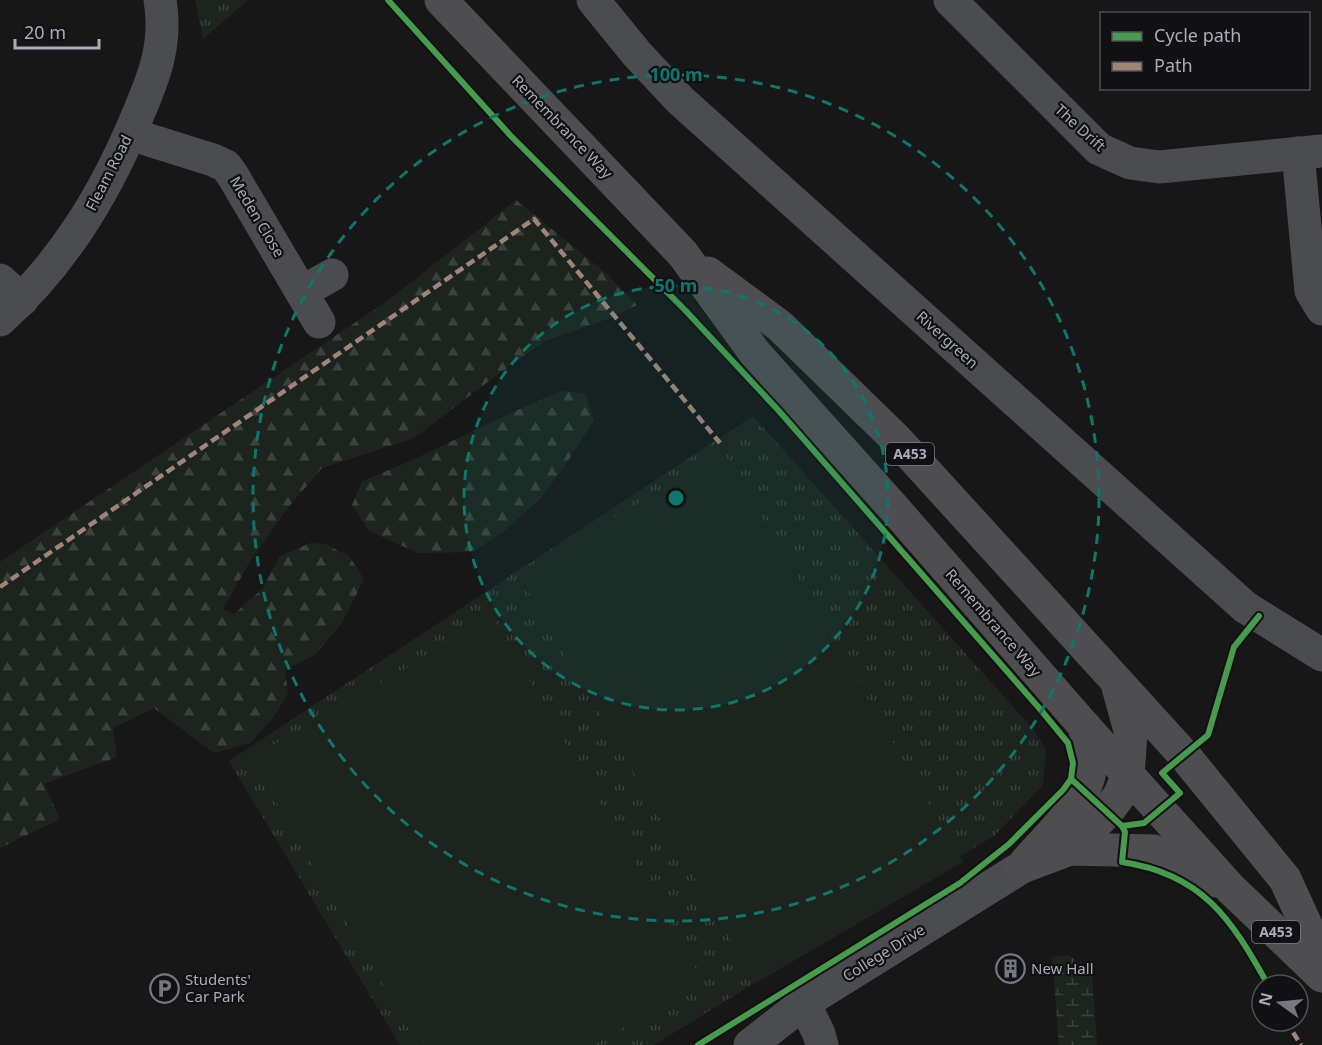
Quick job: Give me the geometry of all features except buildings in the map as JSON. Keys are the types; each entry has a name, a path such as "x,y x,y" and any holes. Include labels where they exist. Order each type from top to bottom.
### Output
{"highway":[{"name":"Remembrance Way","path":"441,0 682,254 754,353 892,506 1085,728 1231,889 1322,976"},
{"name":"Remembrance Way","path":"682,254 780,326 897,440 1184,755 1285,879 1322,960"},
{"path":"1070,849 1107,812 1119,796 1128,775 1131,734 1115,679"},
{"path":"1022,867 1070,811 1084,790 1090,770 1085,728"},
{"path":"1022,867 1070,849 1154,851 1231,889"}],"street":[{"name":"Fleam Road","path":"7,300 69,243 93,208 113,172 152,81 161,49 163,25 160,0"},
{"name":"Rivergreen","path":"593,0 637,54 681,100 987,376 1245,608 1322,656"},
{"name":"The Drift","path":"950,0 1099,149 1130,164 1159,167 1310,152"},
{"name":"Meden Close","path":"130,134 226,166 319,322"},
{"path":"1310,152 1311,291 1322,309"},
{"path":"302,292 332,275"},
{"name":"College Drive","path":"750,1045 804,1003 1022,867"},
{"path":"804,1003 822,1045"}],"green space":[{"path":"195,0 248,0 203,39"},
{"path":"516,200 607,274 637,305 610,318 545,341 414,438 322,468 286,510 249,563 223,609 234,614 262,589 280,556 310,543 325,544 349,556 364,579 342,623 315,655 285,670 288,693 274,717 250,743 214,753 154,708 113,728 117,757 44,784 60,819 0,848 0,562 387,301"},
{"path":"562,391 585,393 594,420 540,499 504,531 473,552 418,553 369,531 352,505 362,481"},
{"path":"753,416 1033,729 1046,749 1043,785 995,835 654,1045 400,1045 229,761"},
{"path":"724,453 963,862 756,983 518,574"},
{"path":"493,618 703,981 594,1045 418,1045 251,758"},
{"path":"1069,955 1092,974 1097,1045 1059,1045 1052,957"}],"marked path":[{"path":"0,587 534,219 720,443"},
{"path":"1294,1033 1301,1045"}],"cycle path":[{"path":"388,0 510,135 685,310 779,411 1068,743 1073,763 1071,779 1063,790 1009,844 960,883 698,1045"},
{"path":"1122,826 1144,823 1180,793 1162,773 1208,735 1234,647 1259,616"},
{"path":"1071,779 1122,826 1125,832 1122,862 1150,868 1194,889 1227,920 1261,973"}],"place":[{"name":"New Hall","path":"1010,969"},
{"name":"Students' Car Park","path":"164,989"}]}
